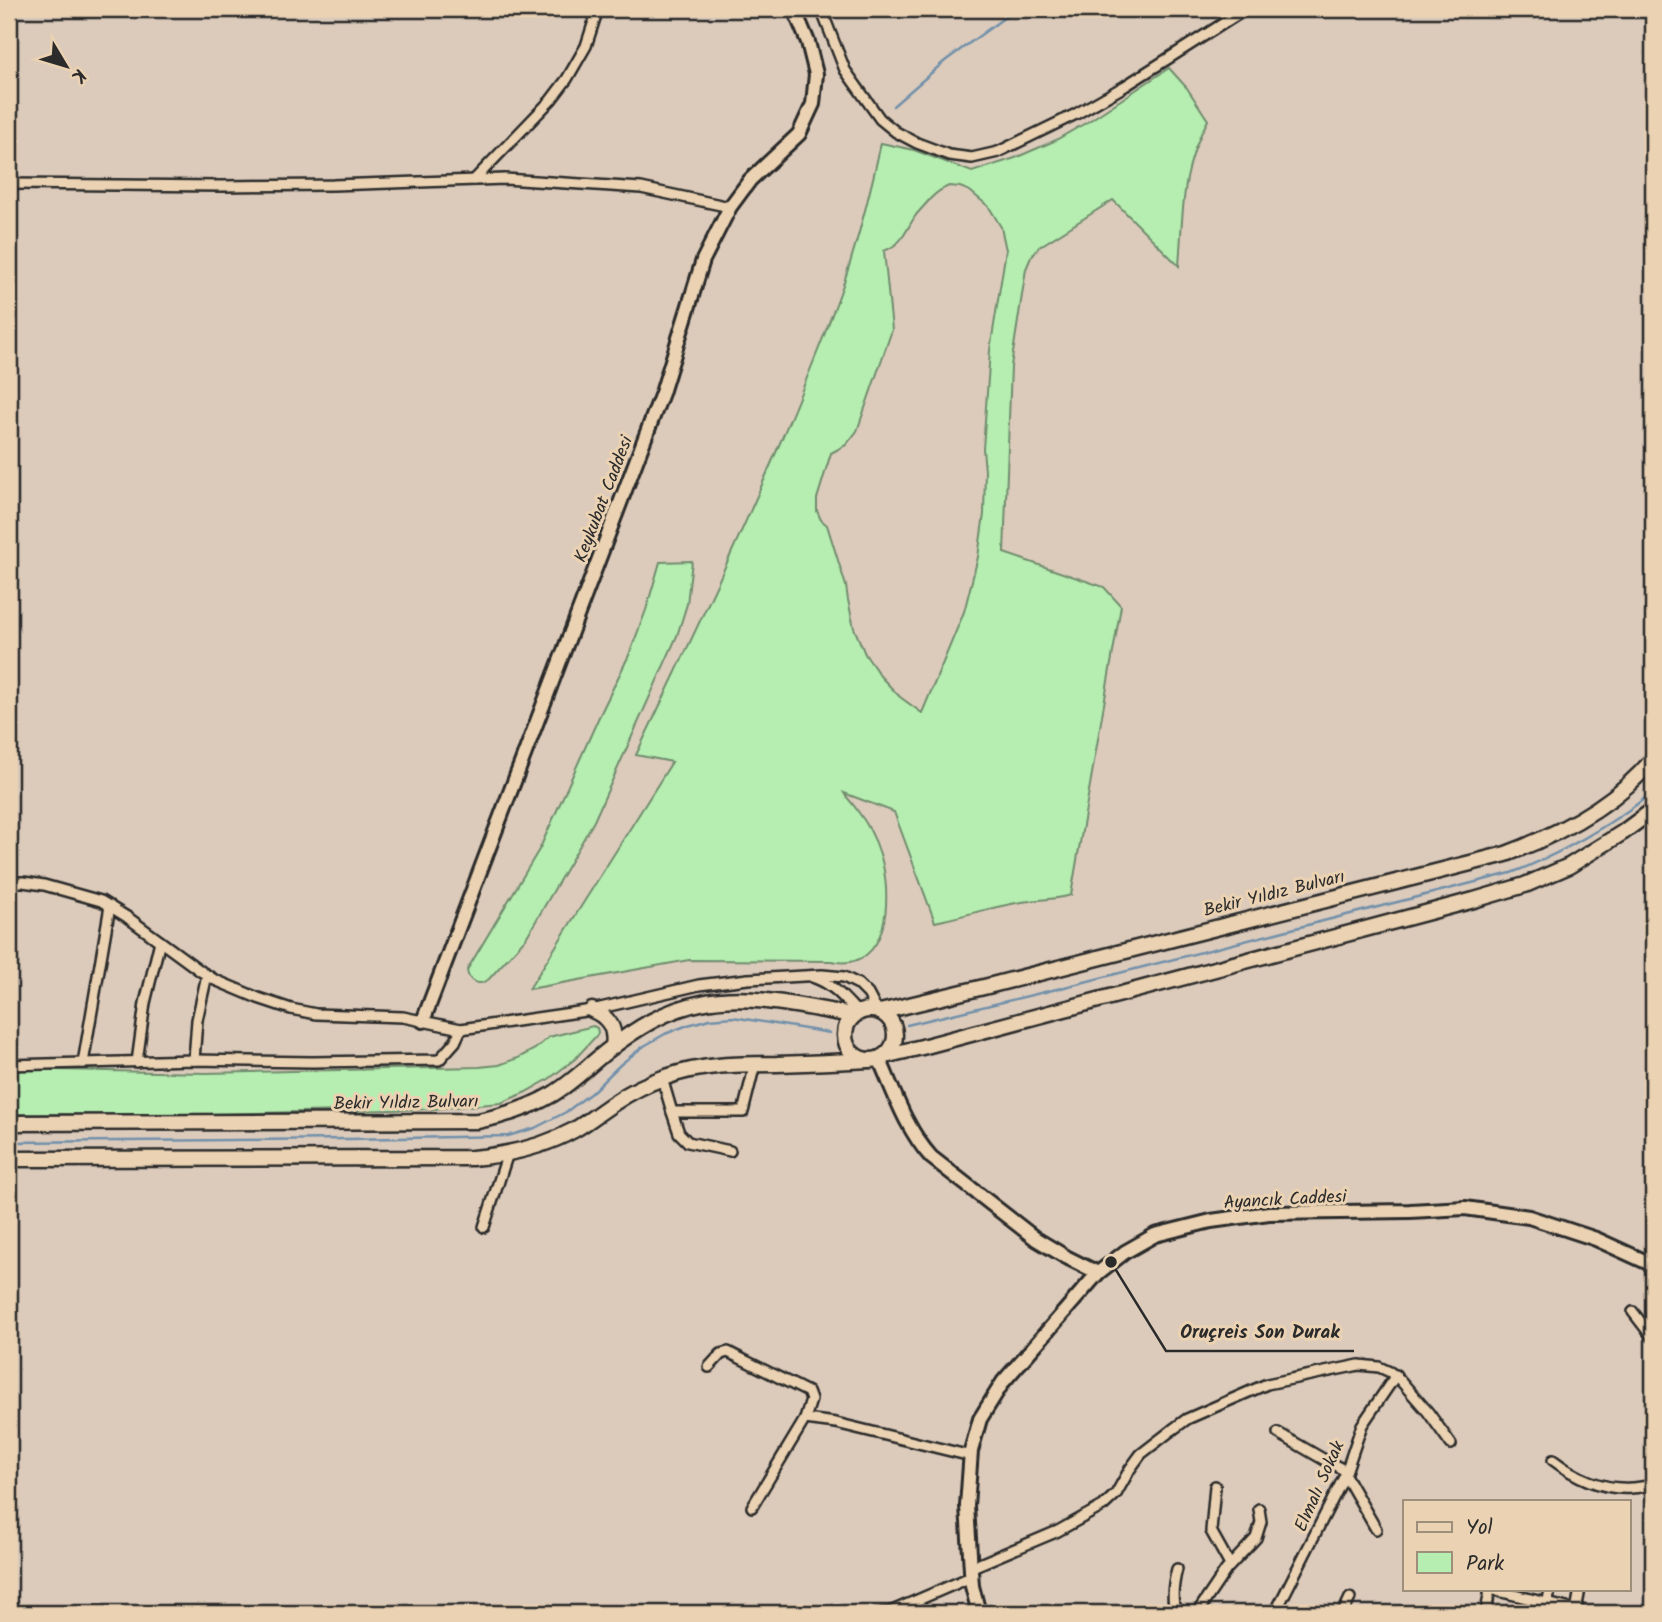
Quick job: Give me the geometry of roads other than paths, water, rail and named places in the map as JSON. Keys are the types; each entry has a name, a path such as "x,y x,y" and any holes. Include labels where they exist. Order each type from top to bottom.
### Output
{"main road":[{"name":"Bekir Yıldız Bulvarı","path":"879,1011 988,986 1506,854 1532,844 1596,809 1629,783 1653,759"},
{"path":"9,1159 458,1158 508,1153 561,1136 625,1096 662,1079 701,1068 835,1063 877,1058 1525,885 1569,866 1653,810"},
{"name":"Bekir Yıldız Bulvarı","path":"9,1123 478,1121 515,1112 540,1101 566,1085 634,1031 685,1007 715,1000 745,999 856,1014"},
{"path":"592,1010 609,1022 614,1036 613,1046"},
{"path":"866,1010 879,1011 891,1021 895,1031 894,1042 888,1052 877,1058 857,1057 846,1044 846,1027 856,1014 866,1010"}],"street":[{"path":"474,180 551,100 567,79 586,46 598,9"},
{"name":"Keykubat Caddesi","path":"423,1021 662,393 703,260 730,207 750,180 799,134 813,104 816,74 808,42 794,9"},
{"path":"821,9 845,70 880,119 896,132 917,143 949,155 972,158 998,152 1076,114 1246,9"},
{"path":"9,184 264,186 505,179 641,188 730,207"},
{"path":"9,866 9,914"},
{"path":"10,882 44,885 101,901 207,975 244,993 302,1012 329,1016 395,1017 461,1029 592,1010 699,985 748,979 828,975 852,980 868,994 879,1011"},
{"path":"83,1063 110,906"},
{"path":"137,1062 145,1003 160,941"},
{"path":"194,1060 197,1020 207,975"},
{"path":"807,976 830,985 856,1014"},
{"path":"9,1065 194,1060 439,1060 455,1042 461,1029"},
{"path":"877,1058 909,1126 931,1157 1036,1239 1098,1273"},
{"path":"672,1112 743,1112 755,1064"},
{"path":"662,1079 679,1133 688,1142 730,1151"},
{"path":"484,1227 508,1153"},
{"name":"Ayancık Caddesi","path":"979,1613 971,1573 967,1506 973,1440 980,1419 1003,1382 1098,1273 1125,1252 1155,1235 1210,1221 1269,1213 1410,1212 1465,1208 1529,1217 1596,1239 1653,1265"},
{"path":"1633,1312 1653,1338"},
{"path":"709,1367 721,1354 728,1352 808,1392 811,1399 805,1419 752,1507"},
{"path":"888,1613 1103,1507 1116,1493 1142,1454 1157,1441 1187,1419 1267,1384 1365,1365 1378,1367 1396,1376 1428,1412 1451,1444"},
{"name":"Elmalı Sokak","path":"1275,1613 1346,1473 1362,1425 1396,1376"},
{"path":"805,1419 836,1423 971,1456"},
{"path":"1278,1433 1346,1473 1376,1529"},
{"path":"1553,1460 1583,1479 1606,1486 1631,1489 1653,1485"},
{"path":"1215,1486 1211,1531 1230,1565"},
{"path":"1197,1613 1230,1565 1258,1533 1261,1522 1259,1509"},
{"path":"1176,1613 1173,1592 1177,1569"},
{"path":"1486,1613 1490,1590"},
{"path":"1493,1590 1547,1608 1587,1613"},
{"path":"1547,1608 1550,1590"},
{"path":"1576,1611 1580,1590"},
{"path":"1343,1613 1350,1598"}],"waterway":[{"path":"893,106 945,61 1016,9"},
{"path":"907,1025 1511,873 1582,839 1623,814 1653,791"},
{"path":"9,1142 508,1136 535,1128 566,1112 644,1046 688,1025 733,1017 830,1033"}],"place":[{"name":"Oruçreis Son Durak","path":"1111,1262"}]}
